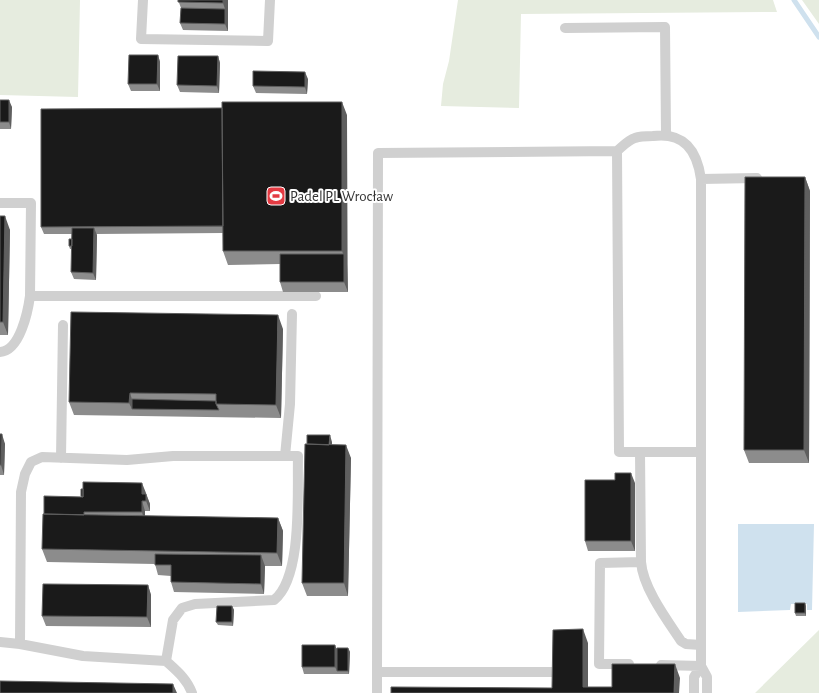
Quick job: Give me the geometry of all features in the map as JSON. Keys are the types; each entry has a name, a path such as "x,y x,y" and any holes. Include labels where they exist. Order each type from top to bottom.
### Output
{"lane":[{"path":"143,0 141,39 268,41 270,0"},
{"path":"565,28 665,27 666,134"},
{"path":"377,693 378,153 617,151 635,138 666,134 678,138 688,145 699,163 701,178 701,666 707,677 707,693"},
{"path":"617,151 619,452 701,452"},
{"path":"701,178 770,178"},
{"path":"0,203 31,203 30,296 22,329 15,341 4,352 0,352"},
{"path":"30,296 316,296"},
{"path":"285,456 290,404 292,314"},
{"path":"61,458 63,325"},
{"path":"640,452 642,573 647,585 681,641 686,644 701,645"},
{"path":"20,644 21,492 25,474 31,462 42,457 127,460 173,456 298,456 296,538 289,577 280,596 274,600 195,604 182,608 173,620 166,661"},
{"path":"641,562 600,563 599,664 701,666"},
{"path":"0,642 20,644 83,656 166,661 181,675 192,693"},
{"path":"694,693 694,677 701,666"},
{"path":"377,672 552,672"}],"shaded area":[{"path":"0,0 80,0 78,97 0,95"},
{"path":"458,0 773,0 777,12 521,14 519,108 441,106 443,84 449,61"},
{"path":"802,0 819,0 819,24"},
{"path":"819,630 819,693 755,693"}],"water":[{"path":"738,524 814,524 812,610 807,610 807,604 791,604 790,610 738,612"}],"building":[{"path":"178,0 223,0 223,3 178,2"},
{"path":"181,8 225,9 225,24 180,23"},
{"path":"129,55 158,55 157,84 128,84"},
{"path":"178,56 218,56 217,86 177,85"},
{"path":"253,71 305,72 305,87 253,86"},
{"path":"0,100 9,100 9,122 0,122"},
{"path":"222,102 342,102 342,251 223,251"},
{"path":"222,108 223,226 41,227 41,109"},
{"path":"745,177 805,177 804,450 744,450"},
{"path":"0,216 5,216 3,322 0,322"},
{"path":"72,228 94,228 93,273 71,272"},
{"path":"69,239 72,239 72,246 69,246"},
{"path":"280,254 344,254 344,282 280,282"},
{"path":"71,312 278,315 276,405 216,404 216,394 130,393 129,403 69,402"},
{"path":"132,399 216,401 219,410 132,409"},
{"path":"0,434 2,434 1,465 0,465"},
{"path":"307,435 330,435 329,445 307,444"},
{"path":"305,444 346,445 344,583 302,583"},
{"path":"615,473 631,473 631,541 585,541 585,480 615,480"},
{"path":"83,482 142,483 142,494 146,494 146,501 142,501 142,512 84,512 84,515 44,514 44,496 83,497"},
{"path":"81,489 83,489 83,497 81,496"},
{"path":"43,514 278,518 277,553 42,549"},
{"path":"155,554 261,555 261,584 171,582 171,565 155,565"},
{"path":"43,584 148,585 147,617 42,616"},
{"path":"795,603 805,603 805,613 795,613"},
{"path":"217,606 232,606 232,622 216,622"},
{"path":"583,629 583,687 612,687 612,664 675,664 674,693 391,693 391,687 552,688 553,630"},
{"path":"302,645 335,645 335,667 302,667"},
{"path":"337,648 348,648 348,671 337,671"},
{"path":"0,681 173,684 173,693 0,693"}],"waterway":[{"path":"794,0 819,37"}],"place":[{"name":"Padel PL Wrocław","path":"276,196"}]}
